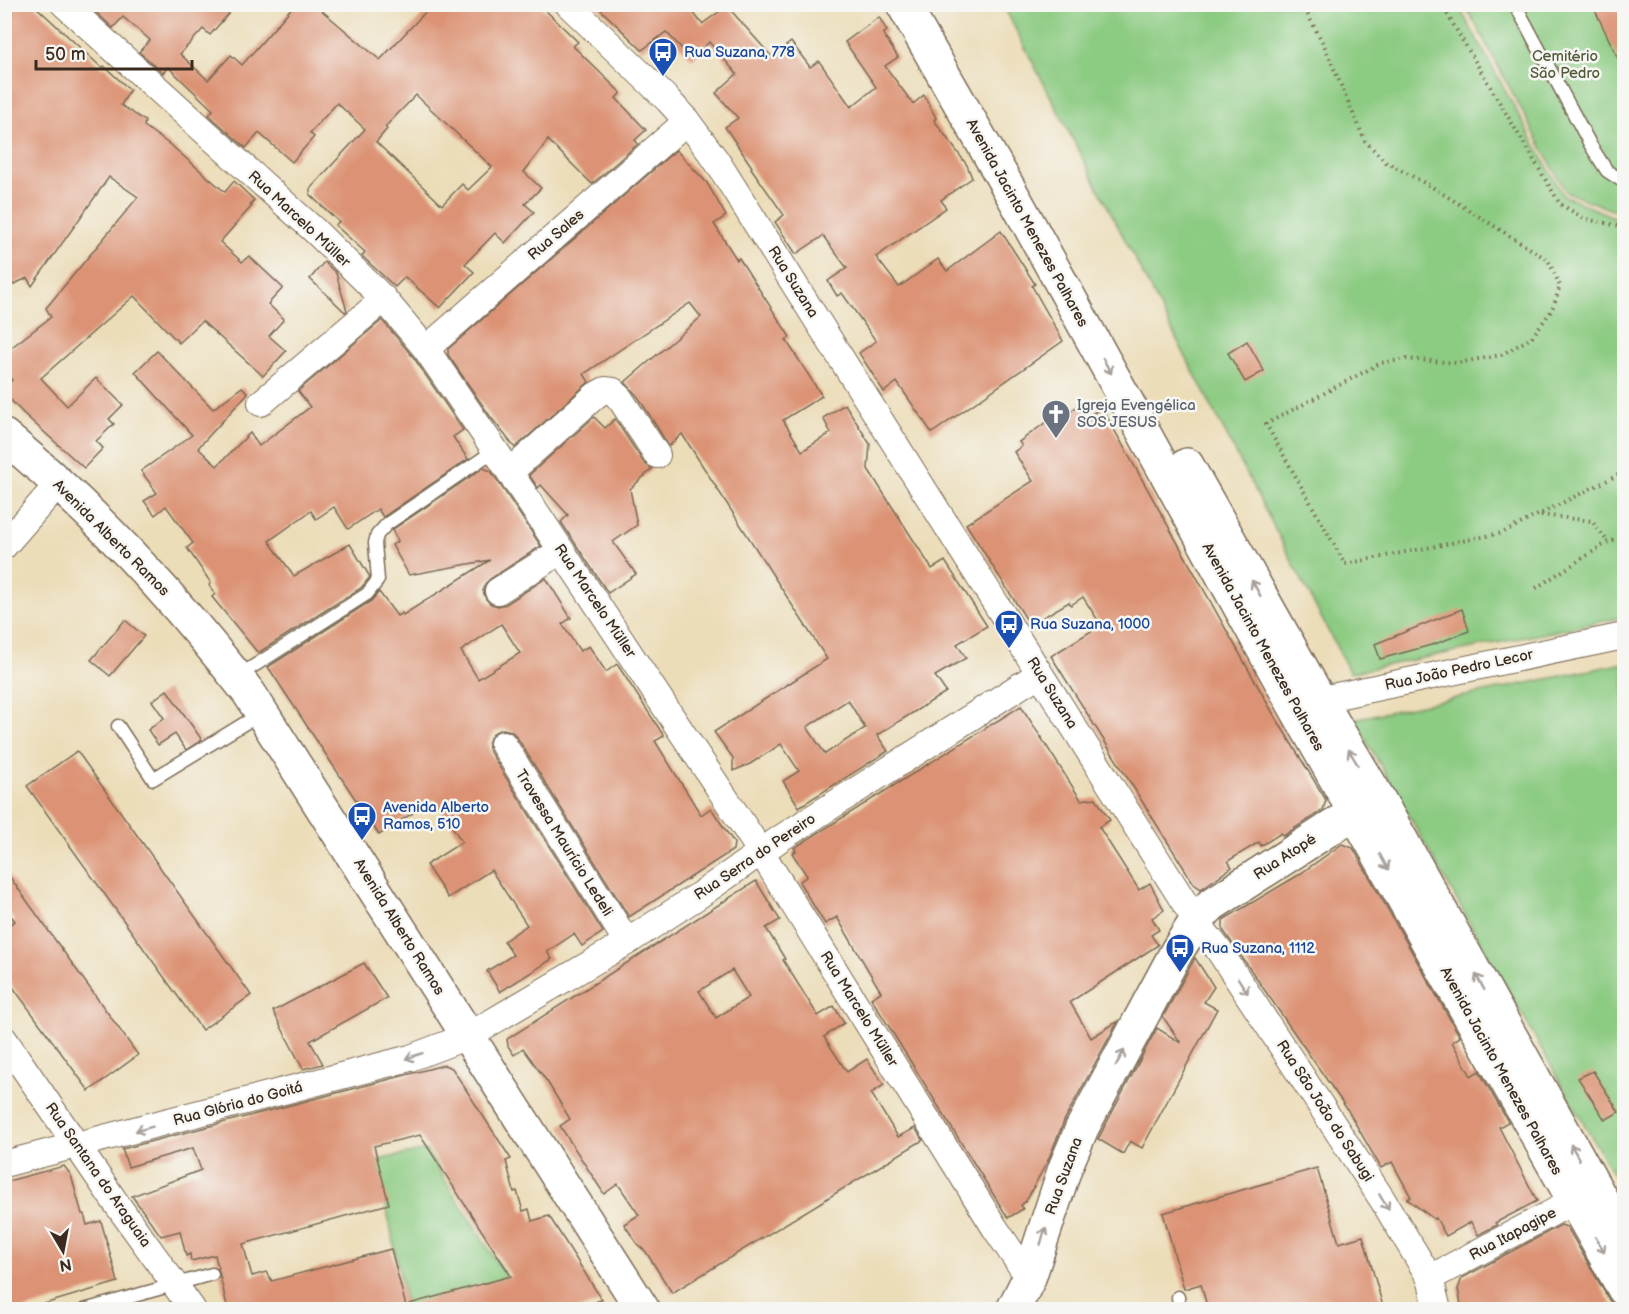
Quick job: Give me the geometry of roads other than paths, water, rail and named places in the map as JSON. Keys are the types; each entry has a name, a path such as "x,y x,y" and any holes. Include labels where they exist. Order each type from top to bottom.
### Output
{"main road":[{"name":"Avenida Jacinto Menezes Palhares","path":"903,4 955,76"},
{"name":"Avenida Jacinto Menezes Palhares","path":"924,4 955,76 1586,1195 1624,1289"},
{"name":"Avenida Alberto Ramos","path":"9,449 58,484 132,557 175,603 237,676 643,1310"},
{"name":"Rua Atopé","path":"1196,921 1211,905 1366,804"},
{"name":"Rua Suzana","path":"1013,1310 1029,1278 1065,1168 1082,1128 1196,921"},
{"name":"Avenida Jacinto Menezes Palhares","path":"1586,1195 1624,1240"}],"street":[{"name":"Rua Marcelo Müller","path":"64,4 315,231 384,299 426,349 761,852 995,1228 1029,1278"},
{"name":"Rua Suzana","path":"568,4 643,75 687,121 722,170 1196,921"},
{"name":"Rua Sales","path":"426,349 687,121"},
{"path":"261,403 384,299"},
{"path":"510,472 596,395 605,390 613,391 621,400 657,455"},
{"path":"4,546 58,484"},
{"path":"498,591 561,551"},
{"name":"Rua João Pedro Lecor","path":"1306,702 1624,636"},
{"name":"Rua Serra do Pereiro","path":"468,1036 627,942 761,852 1040,674"},
{"name":"Travessa Maurício Ledeli","path":"503,744 627,942"},
{"name":"Rua São João do Sabugi","path":"1196,921 1218,949 1369,1179 1430,1278 1438,1310"},
{"name":"Rua Glória do Goitá","path":"4,1164 410,1058 468,1036"},
{"name":"Rua Santana do Araguaia","path":"4,1039 193,1310"},
{"name":"Rua Itapagipe","path":"1430,1278 1586,1195"}],"lane":[{"path":"1515,4 1591,146 1607,171 1624,182"},
{"path":"237,676 367,594 378,580 375,543 377,535 387,524 495,450"},
{"path":"118,726 153,779 262,713"},
{"path":"84,1310 212,1274"}],"place":[{"name":"Rua Suzana, 778","path":"663,78"},
{"name":"Igreja Evengélica SOS JESUS","path":"1056,440"},
{"name":"Rua Suzana, 1000","path":"1009,650"},
{"name":"Avenida Alberto Ramos, 510","path":"362,842"},
{"name":"Rua Suzana, 1112","path":"1180,974"}],"park label":[{"name":"Cemitério São Pedro","path":"1565,64"}]}
